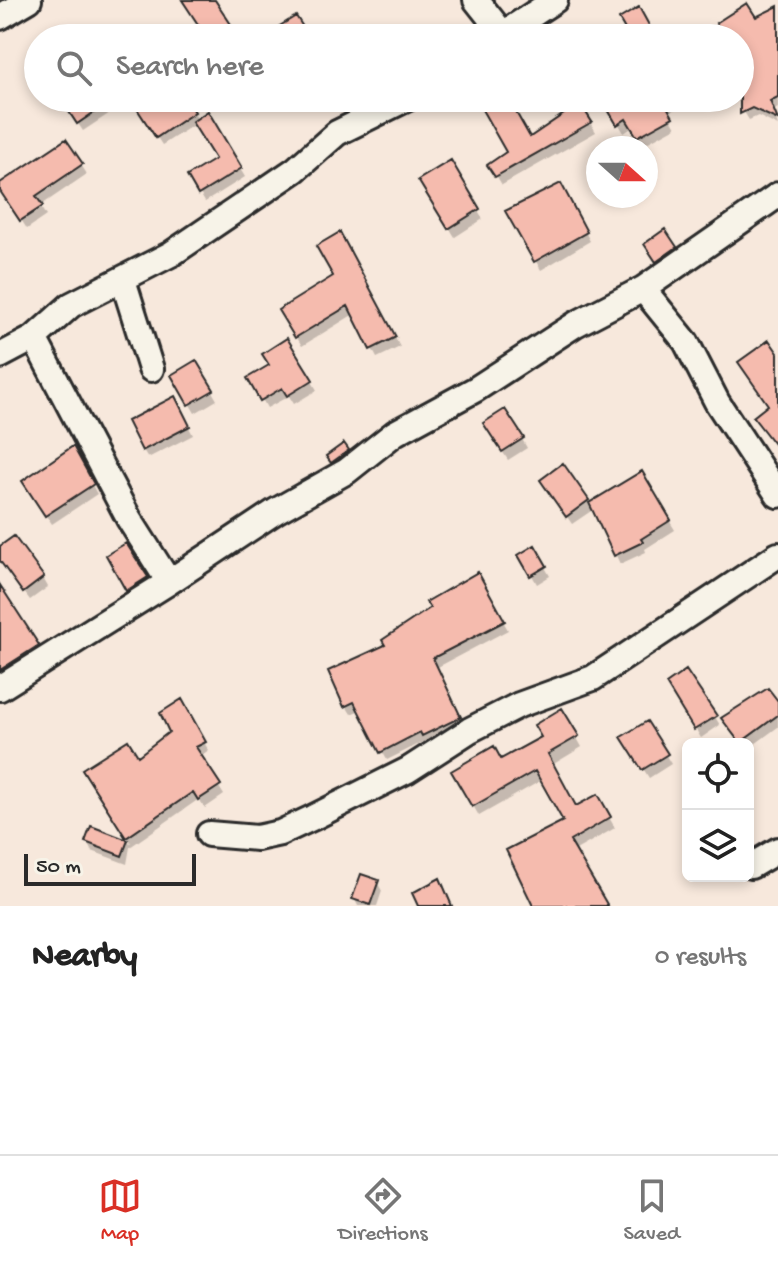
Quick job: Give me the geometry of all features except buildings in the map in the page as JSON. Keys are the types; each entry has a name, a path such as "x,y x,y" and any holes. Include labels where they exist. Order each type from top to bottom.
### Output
{"street":[{"path":"0,17 29,0"},
{"path":"476,0 493,24"},
{"path":"519,24 555,0"},
{"path":"0,356 34,338 71,305 106,284 123,280 171,254 295,170 337,133 380,112"},
{"path":"0,688 276,511 347,471 395,433 476,389 576,324 643,289 778,195"},
{"path":"123,280 151,369"},
{"path":"643,289 686,342 717,402 778,495"},
{"path":"34,338 129,519 169,582"},
{"path":"209,834 257,838 280,833 312,818 408,770 470,730 519,705 593,678 778,555"},
{"path":"754,864 778,850"}]}
